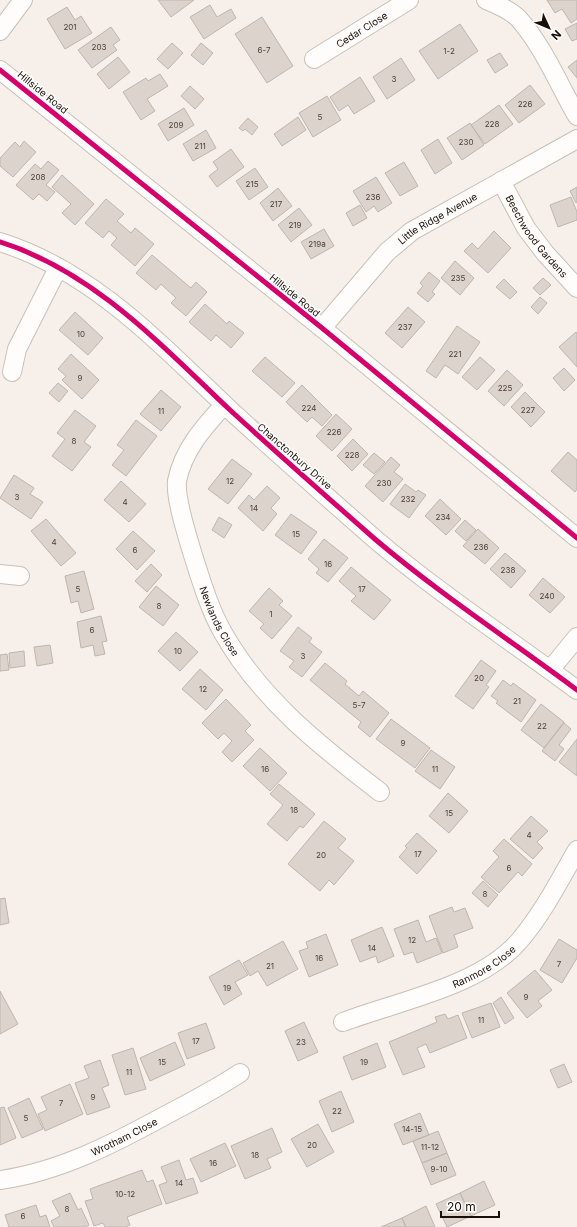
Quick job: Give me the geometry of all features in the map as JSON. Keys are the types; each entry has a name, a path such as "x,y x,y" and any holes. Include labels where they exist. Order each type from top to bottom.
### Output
{"street":[{"path":"0,31 23,0"},
{"name":"Cedar Close","path":"314,59 408,0"},
{"path":"486,0 496,4 517,18 535,41 577,116"},
{"name":"Hillside Road","path":"0,70 322,328 577,538"},
{"name":"Little Ridge Avenue","path":"322,328 387,252 412,231 501,180 577,139"},
{"name":"Beechwood Gardens","path":"501,180 526,228 545,253 577,288"},
{"name":"Chanctonbury Drive","path":"0,242 20,248 81,279 110,300 378,541 435,586 577,690"},
{"path":"12,372 17,349 58,268"},
{"name":"Newlands Close","path":"224,404 204,426 186,452 177,482 182,520 202,581 222,631 248,669 277,706 310,737 380,792"},
{"path":"0,574 20,576"},
{"path":"550,670 577,637"},
{"name":"Ranmore Close","path":"343,1022 467,979 495,964 520,941 541,912 577,850"},
{"name":"Wrotham Close","path":"0,1180 47,1169 94,1151 212,1092 240,1073"}],"building":[{"path":"158,0 194,0 171,17"},
{"path":"547,0 577,0 577,19 571,23 562,9 555,13"},
{"path":"210,5 217,17 231,9 236,18 204,39 190,17"},
{"path":"67,7 75,20 81,16 92,33 65,49 47,19"},
{"path":"262,17 293,66 267,83 235,34"},
{"path":"577,23 577,39 572,41 565,29"},
{"path":"460,24 478,51 438,79 419,51"},
{"path":"111,27 120,40 113,45 117,50 92,68 78,50"},
{"path":"172,43 183,53 168,69 157,59"},
{"path":"201,43 213,53 203,65 191,55"},
{"path":"500,53 508,65 495,73 487,60"},
{"path":"118,57 130,72 109,89 97,74"},
{"path":"401,58 415,80 387,99 373,77"},
{"path":"577,60 577,78 568,67"},
{"path":"160,74 168,86 147,99 155,111 141,120 123,92 146,78 148,81"},
{"path":"360,77 375,101 354,114 348,105 339,111 330,97"},
{"path":"530,85 545,104 519,123 505,105"},
{"path":"190,86 204,99 195,109 181,96"},
{"path":"327,96 341,120 313,137 299,113"},
{"path":"499,105 513,124 485,144 471,125"},
{"path":"184,108 194,125 168,141 158,124"},
{"path":"298,117 306,130 282,146 274,134"},
{"path":"248,118 258,127 252,135 245,129 243,131 239,128"},
{"path":"470,123 484,145 462,160 447,138"},
{"path":"206,130 216,148 193,161 183,144"},
{"path":"438,139 452,163 435,174 421,150"},
{"path":"24,141 36,152 13,177 0,166 0,158 15,142 20,147"},
{"path":"231,149 244,167 217,187 209,176 218,169 213,162"},
{"path":"48,161 59,170 46,185 55,192 47,201 39,194 33,200 16,185 35,164 41,169"},
{"path":"404,162 418,186 400,196 385,173"},
{"path":"255,168 268,187 249,200 236,181"},
{"path":"62,175 94,204 75,225 62,213 71,204 52,187"},
{"path":"376,177 392,203 378,212 374,206 366,212 353,191"},
{"path":"577,187 577,202 576,203 570,191"},
{"path":"278,188 292,206 273,221 260,203"},
{"path":"571,197 577,212 577,220 558,227 550,205"},
{"path":"106,199 124,214 117,221 131,233 135,228 154,244 135,266 111,245 117,238 109,231 103,238 85,223"},
{"path":"360,205 367,218 353,226 346,213"},
{"path":"299,208 312,225 291,242 278,225"},
{"path":"324,229 334,246 311,259 301,242"},
{"path":"494,231 511,248 488,273 464,251 472,243 478,249"},
{"path":"152,255 191,288 196,282 207,292 186,316 171,303 176,298 161,284 156,290 136,273"},
{"path":"455,261 474,278 460,295 441,278"},
{"path":"429,272 440,281 432,292 435,294 428,302 417,293 423,286 420,283"},
{"path":"543,278 551,285 540,295 533,288"},
{"path":"504,279 517,292 510,299 496,287"},
{"path":"540,297 547,303 538,314 531,307"},
{"path":"205,304 227,324 229,321 244,333 231,348 216,335 211,341 189,322"},
{"path":"408,307 425,322 402,348 385,333"},
{"path":"75,312 103,338 88,355 59,330"},
{"path":"457,326 480,342 458,374 445,365 436,378 426,371"},
{"path":"576,332 577,333 577,367 559,347"},
{"path":"71,354 99,380 82,399 62,380 66,376 58,369"},
{"path":"265,357 295,383 282,397 252,371"},
{"path":"480,357 495,370 477,390 462,377"},
{"path":"564,368 575,380 564,391 553,378"},
{"path":"507,370 523,385 504,406 488,391"},
{"path":"58,383 68,391 59,402 49,393"},
{"path":"302,385 332,415 322,426 312,417 307,422 286,402"},
{"path":"161,390 181,407 161,431 140,414"},
{"path":"525,392 545,412 531,427 511,407"},
{"path":"75,410 96,426 84,442 91,447 72,471 52,456 65,439 57,433"},
{"path":"336,414 352,429 332,451 316,436"},
{"path":"136,420 157,436 126,476 112,465 124,450 117,445"},
{"path":"353,439 368,454 352,471 337,456"},
{"path":"568,452 577,460 577,489 575,492 551,471"},
{"path":"374,453 385,462 374,474 363,465"},
{"path":"391,457 400,465 394,472 403,479 383,502 365,486"},
{"path":"232,459 252,474 228,504 208,489"},
{"path":"14,475 34,488 30,494 43,502 31,519 0,498"},
{"path":"121,481 146,504 129,522 104,500"},
{"path":"405,484 416,492 418,490 426,495 409,518 390,504"},
{"path":"267,486 280,498 271,508 277,514 263,531 238,508 249,495 254,500"},
{"path":"440,499 461,519 446,535 425,516"},
{"path":"291,514 317,532 301,554 275,535"},
{"path":"219,517 232,525 224,538 212,530"},
{"path":"46,519 76,553 61,566 31,531"},
{"path":"465,520 476,530 466,541 455,531"},
{"path":"478,529 499,548 485,564 463,546"},
{"path":"133,531 155,551 137,570 116,549"},
{"path":"324,539 348,558 328,582 316,573 319,569 308,559"},
{"path":"505,553 526,571 511,588 490,569"},
{"path":"151,564 162,575 147,592 135,581"},
{"path":"351,567 391,600 374,620 351,601 356,596 339,581"},
{"path":"84,571 94,609 81,613 78,601 71,603 65,576"},
{"path":"543,578 565,597 550,613 529,595"},
{"path":"156,586 179,605 163,626 139,607"},
{"path":"269,588 283,601 279,605 292,616 272,639 260,628 264,624 249,611"},
{"path":"101,616 107,641 102,642 105,654 95,656 93,645 81,648 77,622"},
{"path":"298,627 312,638 309,642 322,652 302,677 289,667 294,661 280,651"},
{"path":"176,632 198,652 180,671 158,651"},
{"path":"50,645 53,663 37,666 34,647"},
{"path":"24,651 25,666 10,668 9,653"},
{"path":"7,654 9,670 0,671 0,655"},
{"path":"481,660 496,671 486,685 489,687 473,709 455,696"},
{"path":"325,663 347,681 345,684 359,696 363,691 389,713 370,737 358,727 361,722 310,680"},
{"path":"200,669 223,690 206,710 182,689"},
{"path":"503,680 511,686 513,683 536,700 521,722 496,703 498,701 491,696"},
{"path":"226,699 251,725 245,731 254,740 232,762 222,752 232,741 224,733 218,739 202,723"},
{"path":"541,704 564,722 544,748 521,730"},
{"path":"391,719 430,748 415,768 376,739"},
{"path":"564,723 571,729 559,745 564,749 555,761 542,751"},
{"path":"577,739 577,776 559,762"},
{"path":"260,748 287,773 270,791 243,766"},
{"path":"431,750 455,767 440,789 415,771"},
{"path":"279,784 315,814 303,828 300,826 287,841 267,824 283,805 270,794"},
{"path":"448,793 468,811 449,833 429,816"},
{"path":"531,816 548,831 537,842 543,848 533,859 510,839"},
{"path":"324,821 346,839 338,848 354,861 334,885 329,880 320,891 288,864"},
{"path":"417,833 437,851 417,874 399,857 407,848 405,846"},
{"path":"504,839 532,864 522,876 518,872 499,893 481,877 499,857 493,851"},
{"path":"483,881 498,895 488,907 472,893"},
{"path":"5,898 9,923 0,925 0,899"},
{"path":"452,907 454,912 465,908 473,928 454,935 458,947 443,953 429,916"},
{"path":"418,920 426,942 436,938 442,953 417,963 413,952 404,955 394,929"},
{"path":"382,927 394,956 378,963 376,956 360,962 351,940"},
{"path":"326,934 338,965 309,977 299,951 308,948 306,942"},
{"path":"559,939 577,950 577,958 562,983 540,970"},
{"path":"283,941 298,969 267,986 258,971 250,976 243,963"},
{"path":"239,960 248,975 235,982 242,994 224,1005 209,977"},
{"path":"535,970 552,990 538,1001 542,1006 527,1018 507,993"},
{"path":"0,991 18,1024 0,1034"},
{"path":"501,997 514,1018 505,1024 493,1003"},
{"path":"491,1003 500,1027 472,1038 462,1013"},
{"path":"445,1014 448,1019 458,1015 467,1038 430,1053 426,1044 417,1048 425,1067 403,1075 389,1042 437,1022 435,1017"},
{"path":"304,1022 318,1052 298,1061 285,1031"},
{"path":"206,1023 215,1048 187,1059 178,1033"},
{"path":"175,1042 185,1065 150,1081 140,1058"},
{"path":"377,1043 386,1067 352,1080 343,1057"},
{"path":"133,1048 146,1089 125,1095 112,1055"},
{"path":"100,1060 109,1085 102,1088 110,1107 87,1115 75,1083 89,1078 84,1066"},
{"path":"564,1064 572,1082 558,1088 550,1070"},
{"path":"70,1084 83,1114 45,1131 38,1114 47,1110 41,1097"},
{"path":"341,1091 354,1122 332,1132 319,1101"},
{"path":"29,1098 43,1129 22,1138 8,1108"},
{"path":"4,1107 16,1138 0,1145 0,1108"},
{"path":"420,1113 429,1135 403,1145 394,1124"},
{"path":"318,1124 334,1152 307,1167 291,1139"},
{"path":"272,1128 282,1152 267,1159 271,1168 245,1179 231,1146"},
{"path":"438,1131 447,1153 422,1163 413,1141"},
{"path":"225,1143 236,1166 201,1182 190,1159"},
{"path":"447,1153 456,1175 431,1185 422,1163"},
{"path":"179,1160 186,1180 193,1178 198,1193 166,1204 159,1185 167,1182 161,1167"},
{"path":"142,1170 147,1182 153,1180 162,1204 127,1217 130,1225 126,1227 105,1227 103,1223 94,1226 85,1201 93,1199 90,1189"},
{"path":"484,1181 495,1205 471,1216 460,1193"},
{"path":"70,1193 78,1210 81,1208 89,1225 85,1227 54,1227 51,1221 60,1216 52,1201"},
{"path":"460,1193 471,1216 447,1227 436,1204"},
{"path":"36,1205 40,1217 46,1215 50,1227 9,1227 5,1215"},
{"path":"426,1206 435,1227 406,1227 402,1218"},
{"path":"402,1218 406,1227 381,1227"}],"cycle path":[{"path":"0,70 322,328 577,538"},
{"path":"0,242 34,255 65,271 124,312 178,360 266,443 376,540 450,598 577,690"}]}
